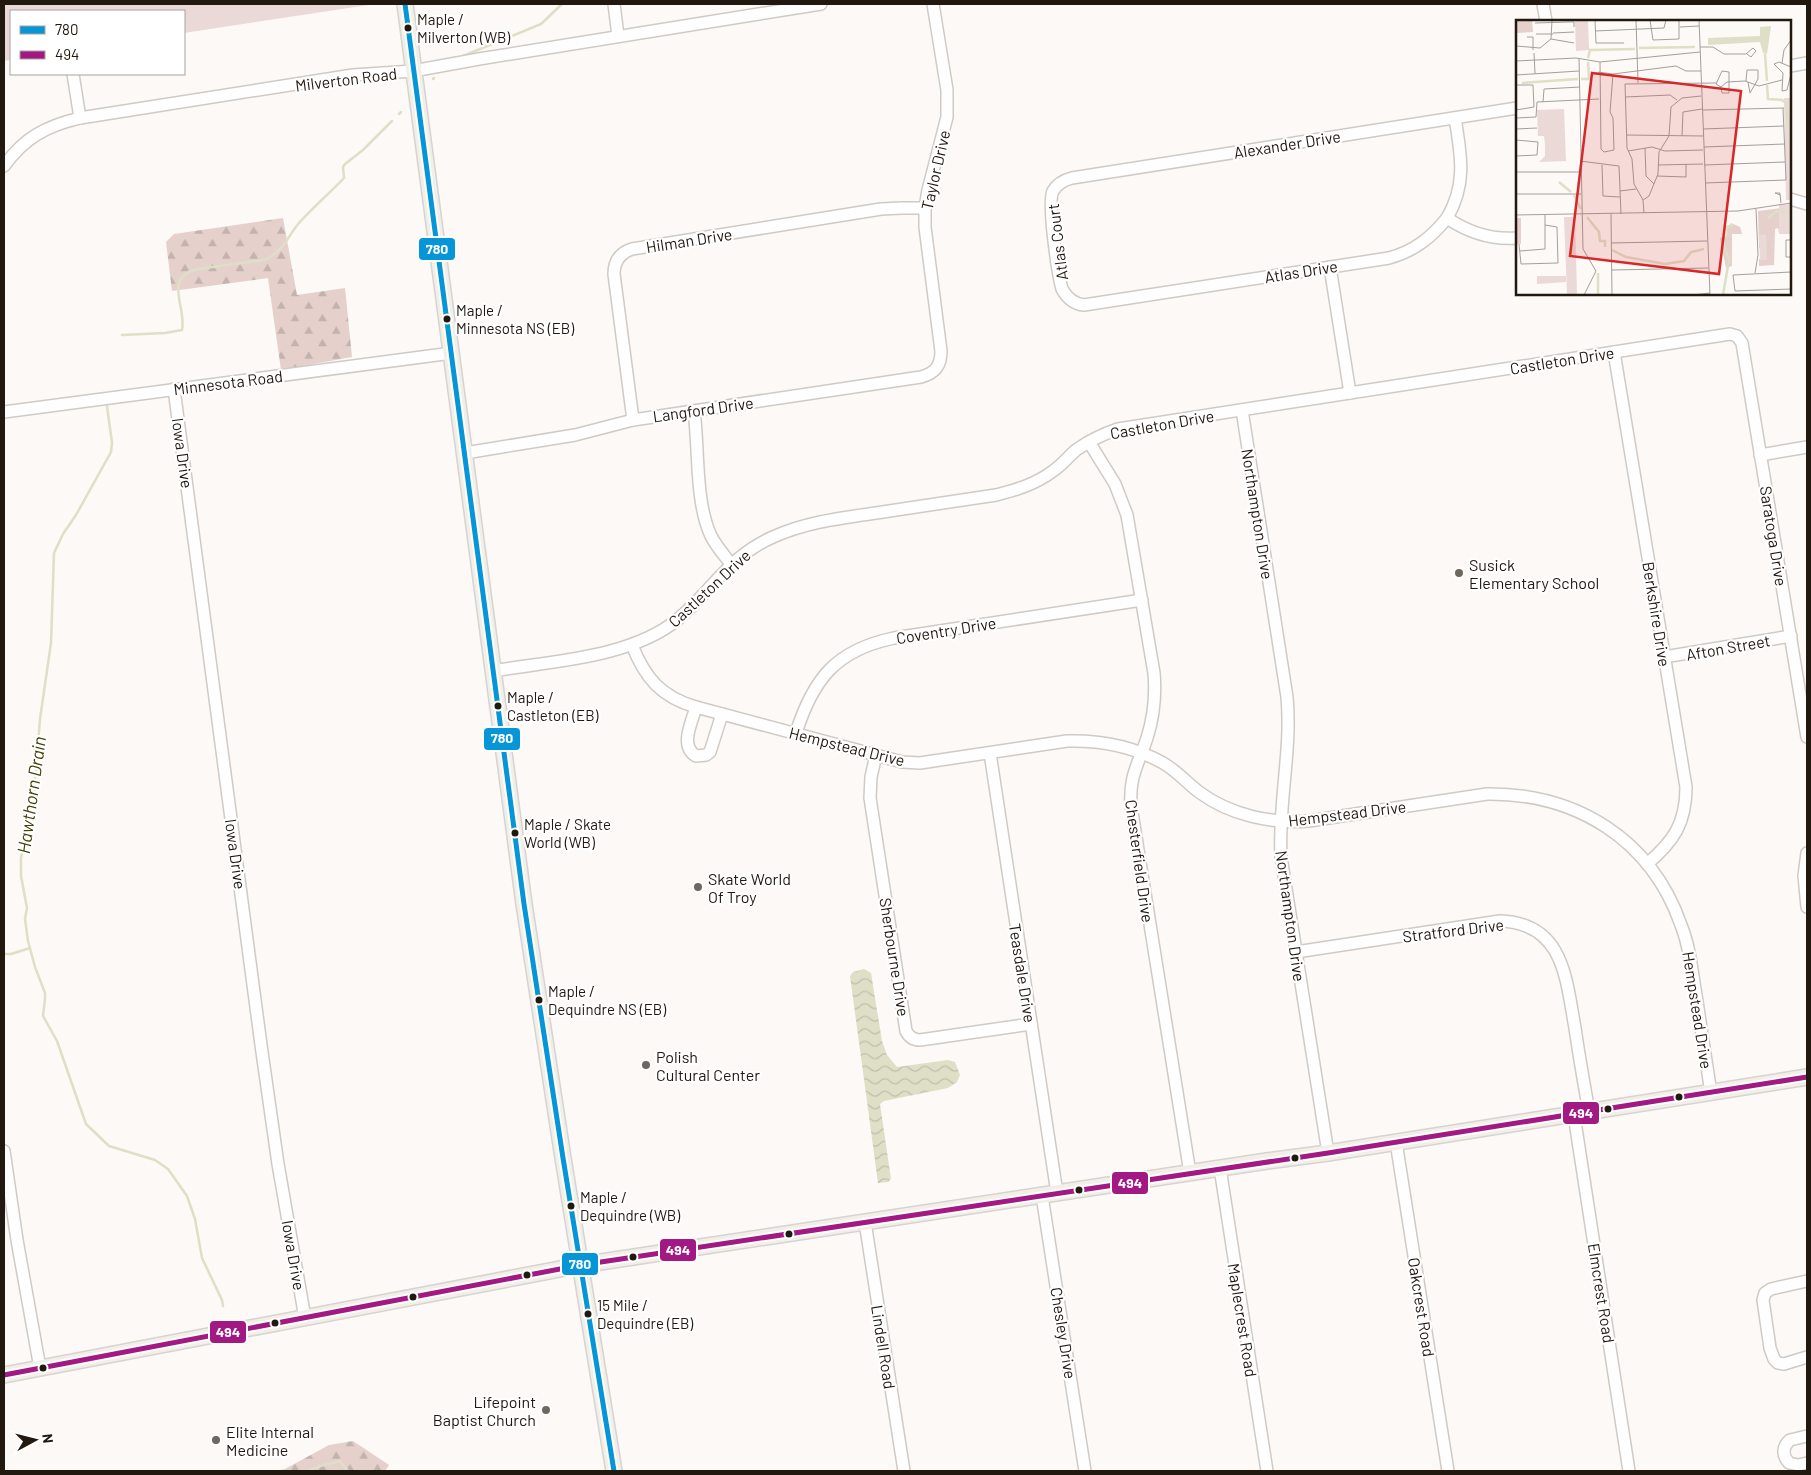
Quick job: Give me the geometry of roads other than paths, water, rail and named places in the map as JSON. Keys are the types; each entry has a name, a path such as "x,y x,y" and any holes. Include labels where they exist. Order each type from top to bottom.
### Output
{"main road":[{"path":"405,4 526,918 614,1471"},
{"path":"4,1375 581,1265 1328,1153 1807,1077"}],"street":[{"path":"614,4 618,36"},
{"name":"Milverton Road","path":"4,166 14,152 42,130 61,122 80,118 354,75 413,71 822,4"},
{"name":"Taylor Drive","path":"933,4 947,90 947,117 925,208 925,228 941,351 939,366"},
{"path":"1543,4 1546,20"},
{"path":"1791,66 1807,63"},
{"path":"73,75 80,118"},
{"name":"Alexander Drive","path":"1058,185 1072,178 1516,108"},
{"name":"Atlas Drive","path":"1070,299 1080,304 1089,305 1405,254 1428,240 1436,232 1456,202 1461,180 1462,162 1455,118"},
{"name":"Atlas Court","path":"1058,185 1051,197 1051,207 1061,283 1065,294 1070,299"},
{"path":"1791,199 1807,204"},
{"name":"Hilman Drive","path":"633,420 614,274 616,261 620,255 632,249 882,210 925,208"},
{"path":"1447,218 1476,234 1516,238"},
{"path":"1330,267 1350,393"},
{"name":"Castleton Drive","path":"493,671 613,651 632,645 663,630 676,621 692,607 731,564 753,547 772,537 810,524 996,495 1018,489 1049,474 1076,450 1089,442 1118,429 1722,334 1738,336"},
{"name":"Saratoga Drive","path":"1738,336 1742,343 1807,737"},
{"name":"Berkshire Drive","path":"1614,352 1686,787 1685,805 1674,837 1647,864"},
{"name":"Minnesota Road","path":"4,412 452,353"},
{"name":"Langford Drive","path":"465,453 575,435 633,420 921,377 929,374 939,366"},
{"name":"Iowa Drive","path":"174,389 262,1055 278,1164 305,1318"},
{"path":"694,410 699,478 706,523 717,546 731,564"},
{"name":"Northampton Drive","path":"1242,410 1287,697 1288,738 1281,857 1328,1153"},
{"name":"Chesterfield Drive","path":"1089,442 1115,484 1131,532 1156,692 1151,724 1131,785 1130,806 1190,1173"},
{"path":"1760,455 1807,447"},
{"name":"Coventry Drive","path":"796,733 806,703 820,679 838,662 864,646 894,638 1142,600"},
{"name":"Afton Street","path":"1664,657 1791,636"},
{"name":"Hempstead Drive","path":"632,645 640,663 652,682 667,695 685,704 902,762 920,763 1052,743 1086,741 1112,744 1141,753 1165,764 1198,791 1224,807 1246,815 1282,821 1309,821 1487,794 1530,797 1569,807 1593,818 1618,836 1647,864 1661,881 1672,902 1687,944 1712,1093"},
{"path":"696,707 687,742 691,753 696,756 706,755 710,752 722,714"},
{"name":"Teasdale Drive","path":"990,753 1031,1024 1050,1194"},
{"name":"Sherbourne Drive","path":"876,755 871,777 870,798 908,1035 913,1039 920,1040 1031,1024"},
{"path":"1807,852 1804,876 1807,907"},
{"name":"Stratford Drive","path":"1296,952 1500,922 1516,923 1533,929 1550,943 1564,967 1581,1114"},
{"name":"Elmcrest Road","path":"1581,1114 1630,1471"},
{"name":"Oakcrest Road","path":"1396,1142 1448,1471"},
{"path":"4,1151 23,1280 40,1368"},
{"name":"Maplecrest Road","path":"1220,1168 1267,1471"},
{"name":"Chesley Drive","path":"1050,1194 1085,1471"},
{"name":"Lindell Road","path":"865,1222 904,1471"},
{"path":"1807,1281 1771,1289 1765,1293 1763,1300 1770,1348 1774,1359 1778,1363 1784,1364 1807,1357"},
{"path":"1807,1436 1790,1440 1783,1449 1789,1463 1793,1465 1807,1463"}],"water":[{"path":"864,969 871,973 882,1041 887,1055 897,1067 948,1060 955,1062 960,1075 957,1082 948,1088 884,1101 880,1104 891,1179 888,1182 878,1183 850,976 853,972"}],"waterway":[{"name":"Hawthorn Drain","path":"463,56 541,24 562,4"},
{"name":"Hawthorn Drain","path":"122,335 165,333 182,330 183,321 178,286 181,279 187,273 198,269 264,260 276,253 299,223 344,178 343,167 345,164 363,150 392,121"},
{"name":"Hawthorn Drain","path":"107,406 112,443 111,452 76,515 63,534 54,553 51,643 40,719 34,792 21,858 21,876 27,908 25,919 28,941 35,967 45,993 43,1016 57,1041 86,1124 109,1146 155,1160 168,1169 187,1196 195,1219 202,1258 223,1306"},
{"path":"4,954 11,954 30,948"},
{"path":"309,1471 340,1461 348,1471"}],"place":[{"name":"Maple / Milverton (WB)","path":"408,28"},
{"name":"Maple / Minnesota NS (EB)","path":"447,319"},
{"name":"Susick Elementary School","path":"1459,573"},
{"name":"Maple / Castleton (EB)","path":"498,706"},
{"name":"Maple / Skate World (WB)","path":"515,833"},
{"name":"Skate World Of Troy","path":"698,887"},
{"name":"Maple / Dequindre NS (EB)","path":"539,1000"},
{"name":"Polish Cultural Center","path":"646,1065"},
{"name":"Maple / Dequindre (WB)","path":"571,1206"},
{"name":"15 Mile / Dequindre (EB)","path":"588,1314"},
{"name":"Lifepoint Baptist Church","path":"546,1410"},
{"name":"Elite Internal Medicine","path":"216,1440"}]}
